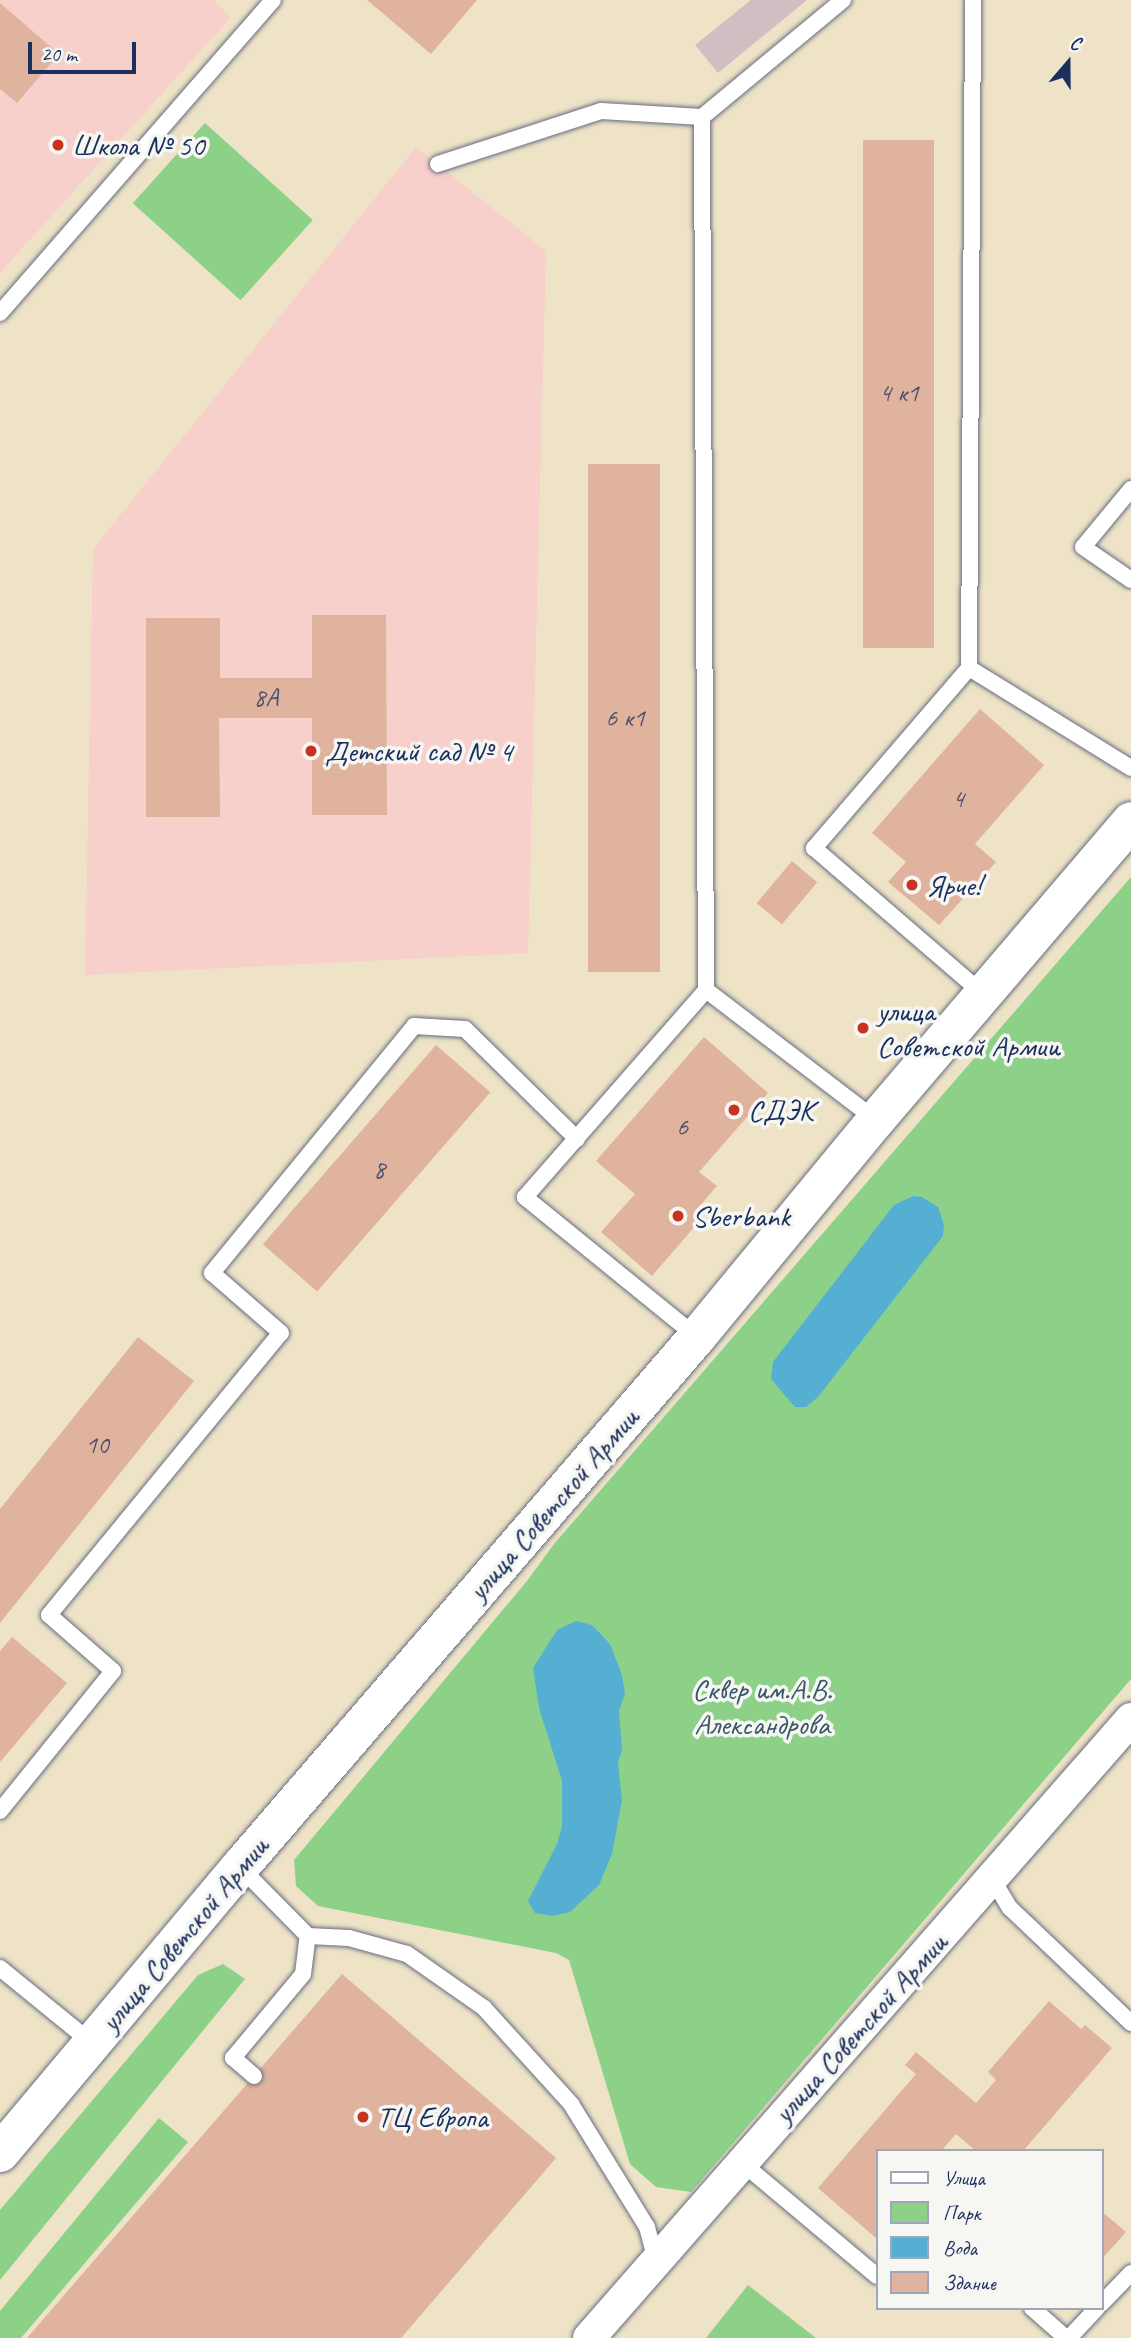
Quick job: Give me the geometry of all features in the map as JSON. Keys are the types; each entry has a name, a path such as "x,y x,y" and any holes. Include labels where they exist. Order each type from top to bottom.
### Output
{"main road":[{"name":"улица Советской Армии","path":"0,2153 240,1867 697,1337 876,1120 985,996 1131,821"}],"street":[{"name":"улица Советской Армии","path":"589,2338 741,2162 993,1880 1131,1719"}],"lane":[{"path":"0,313 273,0"},
{"path":"438,164 601,111 702,117 843,0"},
{"path":"973,0 969,668 814,848 985,996"},
{"path":"697,1337 525,1197 706,990 702,117"},
{"path":"1131,489 1083,547 1131,580"},
{"path":"969,668 1131,768"},
{"path":"706,990 876,1120"},
{"path":"0,1811 113,1671 49,1615 281,1333 212,1273 414,1026 465,1029 577,1139"},
{"path":"240,1867 308,1936 349,1938 407,1954 484,2008 571,2104 647,2227 656,2261"},
{"path":"993,1880 1010,1908 1131,2023"},
{"path":"254,2076 233,2058 303,1974 308,1936"},
{"path":"0,1968 92,2043"},
{"path":"741,2162 876,2275"},
{"path":"1103,2302 1131,2273"},
{"path":"1034,2310 1067,2338 1095,2310"}],"shaded area":[{"name":"Школа № 50","path":"0,0 214,0 231,17 0,273"},
{"path":"751,0 807,0 718,73 695,45"},
{"name":"Детский сад № 4","path":"416,147 546,251 528,953 85,975 93,549"}],"green space":[{"path":"205,123 313,220 240,300 133,203"},
{"name":"Сквер им.А.В. Александрова","path":"1131,877 1131,1679 691,2192 656,2187 630,2164 569,1960 556,1953 318,1906 296,1886 294,1860 527,1581 554,1544"},
{"path":"223,1964 245,1979 0,2280 0,2210 198,1975"},
{"path":"159,2118 188,2142 21,2338 0,2338 0,2311"},
{"path":"748,2285 816,2338 706,2338"}],"water":[{"path":"913,1196 922,1197 938,1207 944,1225 943,1236 818,1397 806,1407 795,1407 771,1379 773,1362 894,1205"},
{"path":"576,1621 592,1625 610,1644 622,1675 625,1694 619,1710 622,1750 618,1763 622,1800 612,1854 599,1885 570,1912 553,1916 535,1913 528,1901 557,1844 562,1826 562,1781 539,1708 533,1668 557,1630"}],"building":[{"path":"367,0 477,0 431,54"},
{"path":"0,3 59,54 17,103 0,89"},
{"path":"863,140 934,140 934,648 863,648"},
{"path":"588,464 660,464 660,972 588,972"},
{"path":"312,615 386,615 387,815 312,815 312,718 219,718 220,817 146,817 146,618 220,618 220,678 312,678"},
{"path":"980,709 1044,765 975,844 996,862 939,925 888,882 906,862 872,833"},
{"path":"792,861 817,882 782,924 757,903"},
{"path":"704,1037 768,1093 699,1172 717,1186 696,1210 703,1217 652,1276 601,1232 635,1194 596,1161"},
{"path":"436,1045 490,1092 317,1291 263,1244"},
{"path":"138,1337 194,1381 0,1623 0,1509"},
{"path":"12,1637 67,1683 0,1762 0,1651"},
{"name":"ТЦ Европа","path":"342,1974 556,2158 401,2338 27,2338"},
{"path":"1049,2001 1081,2029 1085,2025 1112,2048 1025,2149 974,2149 956,2134 943,2149 876,2149 876,2238 818,2188 916,2074 905,2065 916,2052 976,2103 996,2080 988,2072"},
{"path":"1103,2213 1126,2232 1103,2258"}],"place":[{"name":"Школа № 50","path":"58,145"},
{"name":"Детский сад № 4","path":"311,751"},
{"name":"Ярче!","path":"912,885"},
{"name":"улица Советской Армии","path":"863,1028"},
{"name":"СДЭК","path":"734,1110"},
{"name":"Sberbank","path":"678,1216"},
{"name":"ТЦ Европа","path":"363,2117"}]}
